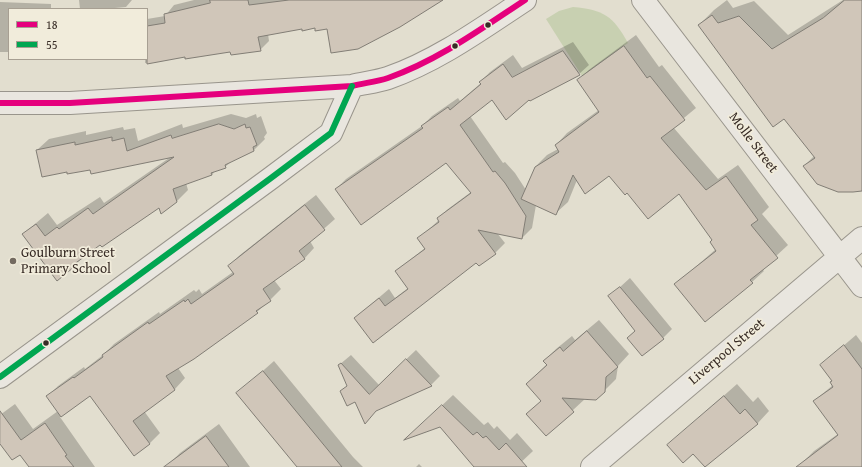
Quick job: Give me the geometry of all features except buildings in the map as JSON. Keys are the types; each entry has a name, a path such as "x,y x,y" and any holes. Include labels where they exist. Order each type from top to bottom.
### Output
{"street":[{"path":"0,103 70,103 352,86 387,79 411,69 455,45 524,0"},
{"name":"Molle Street","path":"641,1 862,286"},
{"path":"0,377 331,133 352,86"},
{"name":"Liverpool Street","path":"592,467 862,238"}],"green space":[{"path":"573,7 593,10 606,16 617,26 628,43 582,76 546,19 559,11"}],"transit line":[{"name":"18","path":"0,103 70,103 352,86 379,81 424,63 458,44 525,0"},
{"name":"55","path":"0,377 331,133 352,86"}],"place":[{"name":"Goulburn Street Primary School","path":"13,261"}]}
